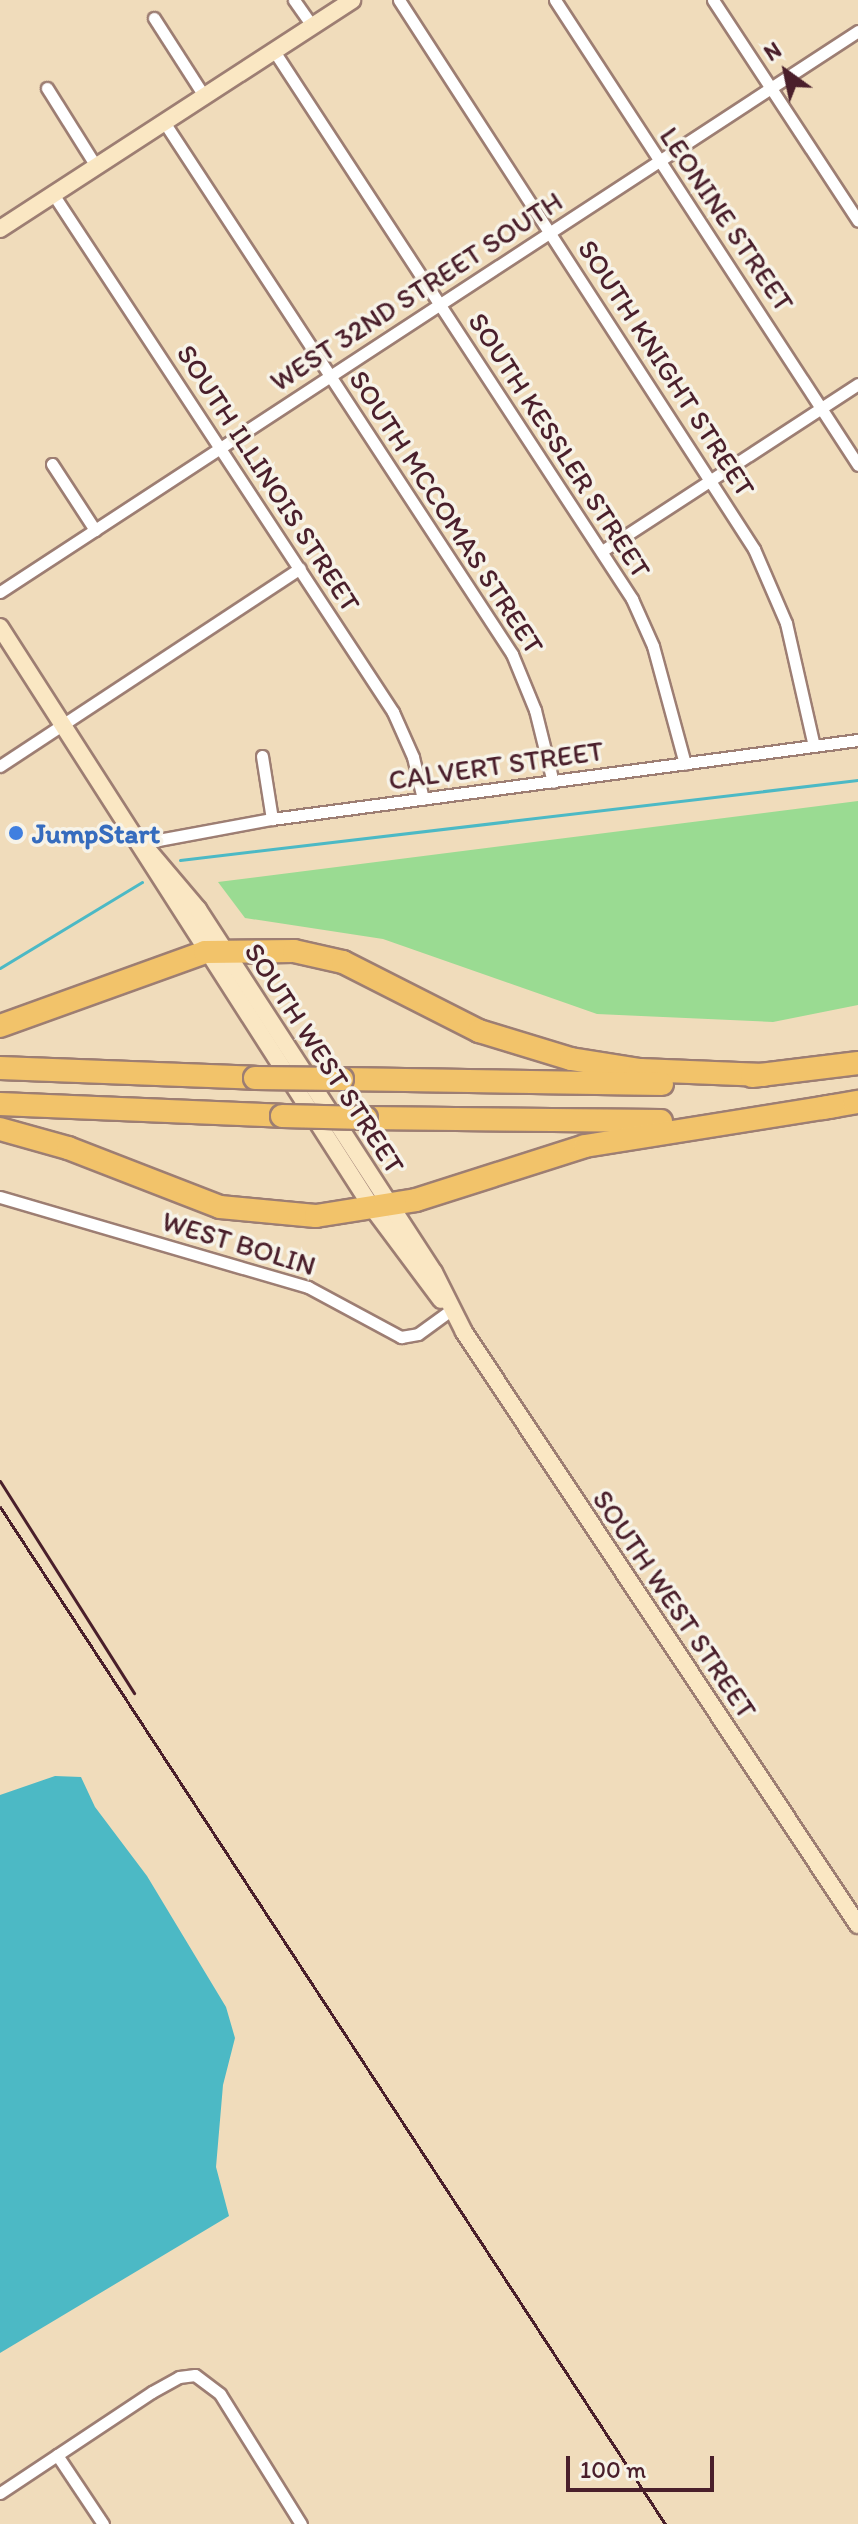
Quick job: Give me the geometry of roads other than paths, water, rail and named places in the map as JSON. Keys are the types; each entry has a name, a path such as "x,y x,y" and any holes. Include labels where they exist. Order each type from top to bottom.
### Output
{"highway":[{"path":"0,1026 214,951 294,951 333,958 479,1031 571,1059 665,1072 764,1075"},
{"path":"0,1068 588,1086 764,1075 858,1063"},
{"path":"0,1129 68,1148 220,1207 316,1216 381,1205 574,1148 858,1102"},
{"path":"0,1104 282,1116 648,1122 834,1106"}],"street":[{"path":"294,0 312,26"},
{"path":"0,229 352,0"},
{"name":"SOUTH KNIGHT STREET","path":"399,0 713,479 754,549 779,604 814,746"},
{"name":"LEONINE STREET","path":"555,0 858,465"},
{"path":"713,0 858,221"},
{"path":"154,18 204,96"},
{"name":"WEST 32ND STREET SOUTH","path":"0,592 858,31"},
{"name":"SOUTH KESSLER STREET","path":"274,51 602,551 653,646 685,764"},
{"path":"47,88 96,166"},
{"name":"SOUTH MCCOMAS STREET","path":"164,122 518,664 553,782"},
{"name":"SOUTH ILLINOIS STREET","path":"53,194 399,722 423,799"},
{"path":"602,551 858,384"},
{"path":"52,464 95,530"},
{"path":"0,766 300,568"},
{"name":"SOUTH WEST STREET","path":"0,627 142,843 198,909 214,951 381,1205 423,1281 451,1310 858,1925"},
{"name":"CALVERT STREET","path":"142,843 272,819 858,740"},
{"path":"262,756 272,819"},
{"name":"WEST BOLIN","path":"0,1197 308,1287 401,1337 418,1334 451,1310"},
{"path":"0,2493 179,2377 206,2378 301,2524"},
{"path":"57,2455 103,2524"}],"water":[{"path":"55,1776 81,1777 95,1807 147,1876 226,2007 235,2038 223,2085 216,2167 229,2216 0,2353 0,1795"}],"waterway":[{"path":"180,860 858,780"},
{"path":"0,968 142,882"}],"railway":[{"path":"0,1481 134,1693"},
{"path":"0,1507 665,2524"}],"place":[{"name":"JumpStart","path":"16,833"}]}
